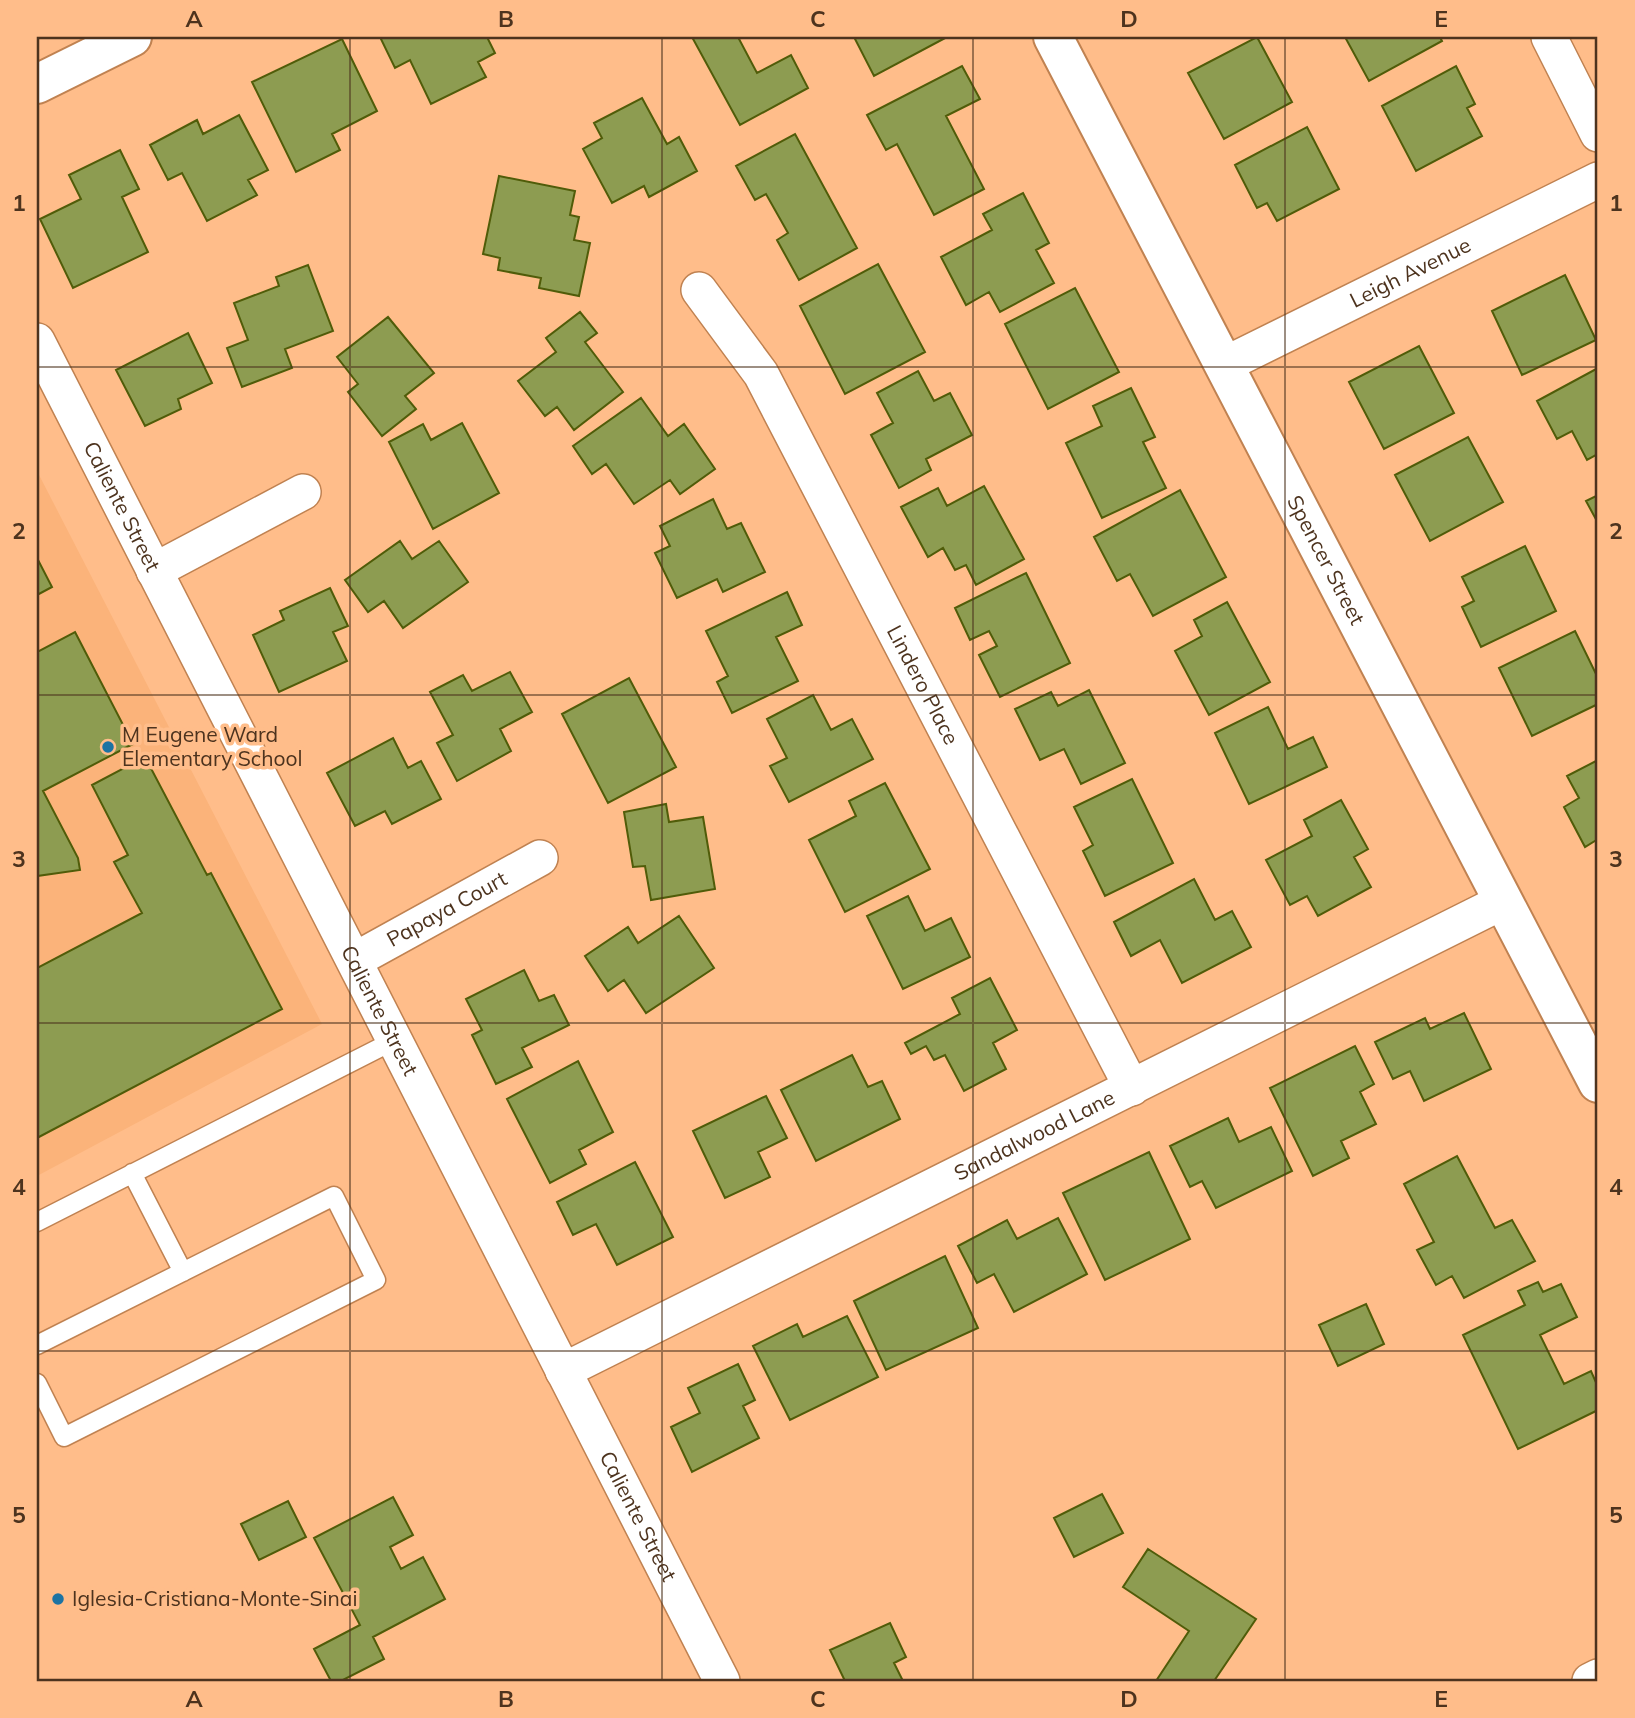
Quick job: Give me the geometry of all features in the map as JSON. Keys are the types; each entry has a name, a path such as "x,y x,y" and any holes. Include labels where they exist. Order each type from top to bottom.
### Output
{"street":[{"path":"37,84 132,37"},
{"name":"Spencer Street","path":"1053,37 1598,1083"},
{"path":"1549,37 1598,134"},
{"name":"Leigh Avenue","path":"1224,365 1598,180"},
{"name":"Lindero Place","path":"699,290 761,374 1132,1088"},
{"name":"Caliente Street","path":"37,342 722,1681"},
{"path":"154,571 303,492"},
{"name":"Papaya Court","path":"355,960 540,858"},
{"name":"Sandalwood Lane","path":"563,1371 1504,901"},
{"path":"1590,1681 1598,1677"}],"lane":[{"path":"37,1222 395,1040"},
{"path":"132,1173 183,1272"},
{"path":"37,1345 334,1196 376,1280 64,1437 37,1383"}],"shaded area":[{"name":"M Eugene Ward Elementary School","path":"37,471 322,1024 37,1176"}],"building":[{"path":"380,37 487,37 495,53 478,62 486,77 431,104 410,60 395,68"},
{"path":"692,37 743,37 739,39 757,73 791,55 808,88 740,125"},
{"path":"854,37 947,37 874,76"},
{"path":"1257,37 1292,102 1224,139 1188,73"},
{"path":"1345,37 1440,37 1442,41 1369,81"},
{"path":"342,39 377,111 332,134 340,150 296,172 252,82"},
{"path":"962,66 980,99 946,116 984,189 934,215 897,144 886,150 867,115"},
{"path":"1456,66 1475,104 1467,108 1482,136 1416,171 1382,106"},
{"path":"642,98 667,144 679,137 697,171 649,197 644,186 612,203 583,149 602,138 594,123"},
{"path":"239,115 268,170 248,180 257,195 207,221 182,173 168,180 150,145 197,120 203,134"},
{"path":"1307,127 1339,189 1277,221 1267,203 1257,208 1235,165"},
{"path":"795,134 857,248 799,280 777,240 788,233 766,194 755,200 736,166"},
{"path":"120,150 139,189 122,197 148,252 73,288 40,219 81,199 69,175"},
{"path":"499,176 575,191 570,215 579,217 574,240 590,243 579,296 539,288 541,278 498,270 500,258 483,254"},
{"path":"1023,193 1049,243 1036,250 1054,283 1000,312 989,292 966,305 941,257 992,230 983,214"},
{"path":"878,264 925,352 845,394 800,306"},
{"path":"308,265 333,331 285,349 292,368 242,387 227,348 248,340 234,303 279,286 276,277"},
{"path":"1565,275 1596,340 1522,375 1492,311"},
{"path":"1075,288 1119,372 1048,409 1005,324"},
{"path":"580,312 597,333 585,342 623,392 574,430 557,407 545,416 518,381 556,352 546,338"},
{"path":"388,317 434,373 405,396 416,409 382,436 348,392 358,384 337,357"},
{"path":"188,333 212,383 178,399 181,409 145,426 116,370"},
{"path":"1419,346 1454,413 1384,449 1349,382"},
{"path":"1598,368 1598,454 1587,460 1572,431 1557,439 1537,401"},
{"path":"918,371 934,401 950,393 972,435 926,459 931,470 899,488 871,435 893,423 877,393"},
{"path":"1131,388 1155,437 1143,442 1166,488 1102,518 1066,443 1102,426 1093,406"},
{"path":"641,398 668,436 684,424 715,469 680,494 670,480 634,504 606,464 592,474 573,446"},
{"path":"462,423 499,493 433,529 389,442 423,424 431,440"},
{"path":"1468,437 1503,502 1430,541 1395,475"},
{"path":"984,486 1024,559 976,585 966,565 955,570 943,548 928,557 901,507 938,488 947,506"},
{"path":"1180,490 1226,577 1153,616 1130,574 1117,581 1094,537"},
{"path":"1598,495 1598,523 1586,501"},
{"path":"713,499 727,529 741,523 765,572 723,592 717,579 677,598 655,553 670,546 660,526"},
{"path":"400,541 412,559 439,541 468,582 403,628 384,601 368,612 345,580"},
{"path":"1525,546 1556,611 1481,647 1462,607 1474,601 1462,577"},
{"path":"37,558 52,587 37,595"},
{"path":"1026,573 1070,663 1000,697 979,655 997,646 989,631 970,640 955,608"},
{"path":"330,588 348,626 333,632 347,661 279,692 253,635 284,620 280,611"},
{"path":"787,592 802,625 776,637 798,681 732,713 717,682 728,676 706,631"},
{"path":"1227,602 1270,682 1209,715 1175,651 1202,636 1194,620"},
{"path":"1575,631 1598,678 1598,704 1532,736 1499,668"},
{"path":"75,632 133,744 43,791 78,858 80,870 37,876 37,652"},
{"path":"510,672 532,712 500,729 511,751 457,781 437,743 453,735 430,692 463,675 472,691"},
{"path":"629,678 676,767 608,803 562,714"},
{"path":"1089,690 1125,763 1081,784 1064,749 1040,760 1015,709 1051,692 1058,706"},
{"path":"813,695 831,730 852,719 873,759 789,802 770,766 787,758 767,719"},
{"path":"1268,707 1288,749 1313,737 1327,767 1249,804 1215,733"},
{"path":"393,738 408,768 421,761 441,799 392,824 385,811 355,826 327,773"},
{"path":"145,757 207,875 211,873 282,1009 37,1138 37,968 142,913 114,862 128,855 92,785"},
{"path":"1598,760 1598,839 1585,847 1564,807 1579,798 1567,776"},
{"path":"1132,779 1173,863 1105,896 1083,851 1093,845 1074,807"},
{"path":"885,783 930,869 845,912 809,840 856,816 849,801"},
{"path":"1341,800 1368,849 1354,857 1371,887 1318,916 1307,896 1290,905 1266,860 1312,836 1304,820"},
{"path":"666,804 669,822 703,817 715,889 651,900 645,866 633,867 624,812"},
{"path":"1194,879 1215,920 1232,911 1251,947 1182,983 1160,940 1131,956 1114,922"},
{"path":"908,896 925,931 951,918 970,957 903,989 867,916"},
{"path":"679,916 714,968 646,1013 624,980 608,991 585,956 628,927 638,943"},
{"path":"524,970 539,1001 554,995 569,1025 522,1048 532,1067 496,1084 472,1035 482,1030 466,999"},
{"path":"990,978 1017,1030 993,1043 1006,1069 964,1091 945,1055 934,1060 926,1046 911,1054 905,1043 960,1014 952,998"},
{"path":"1464,1013 1491,1069 1424,1101 1410,1071 1393,1079 1375,1042 1425,1018 1430,1029"},
{"path":"1355,1046 1374,1084 1360,1092 1376,1124 1341,1141 1349,1158 1313,1176 1270,1088"},
{"path":"852,1055 868,1087 882,1081 900,1119 816,1161 781,1090"},
{"path":"578,1061 613,1132 579,1150 586,1164 550,1183 507,1099"},
{"path":"766,1096 787,1138 758,1152 770,1177 725,1198 693,1131"},
{"path":"1228,1118 1239,1142 1271,1127 1292,1171 1216,1208 1202,1181 1190,1187 1170,1146"},
{"path":"1149,1152 1190,1239 1105,1280 1063,1193"},
{"path":"1457,1156 1495,1228 1512,1220 1535,1261 1464,1298 1452,1276 1436,1285 1417,1250 1434,1242 1404,1184"},
{"path":"635,1162 673,1237 617,1265 596,1224 573,1235 557,1202"},
{"path":"1058,1218 1087,1274 1014,1312 994,1274 977,1283 958,1246 1007,1220 1017,1239"},
{"path":"945,1256 978,1328 886,1370 854,1301"},
{"path":"1538,1282 1543,1292 1561,1284 1577,1317 1540,1335 1564,1384 1591,1371 1598,1387 1598,1410 1518,1449 1463,1335 1525,1305 1518,1291"},
{"path":"1366,1304 1384,1344 1338,1366 1319,1325"},
{"path":"847,1316 878,1377 790,1420 753,1346 797,1324 803,1337"},
{"path":"738,1364 755,1400 743,1406 759,1438 692,1472 671,1427 700,1413 688,1388"},
{"path":"1102,1494 1123,1533 1074,1557 1054,1518"},
{"path":"393,1497 413,1535 390,1547 401,1569 423,1557 445,1599 373,1637 384,1659 341,1681 331,1681 314,1649 360,1625 314,1538"},
{"path":"288,1501 306,1537 259,1560 241,1524"},
{"path":"1148,1549 1256,1619 1214,1681 1156,1681 1189,1631 1123,1587"},
{"path":"890,1623 906,1657 894,1663 903,1681 845,1681 830,1650"}],"place":[{"name":"M Eugene Ward Elementary School","path":"108,747"},
{"name":"Iglesia-Cristiana-Monte-Sinai","path":"58,1599"}]}
